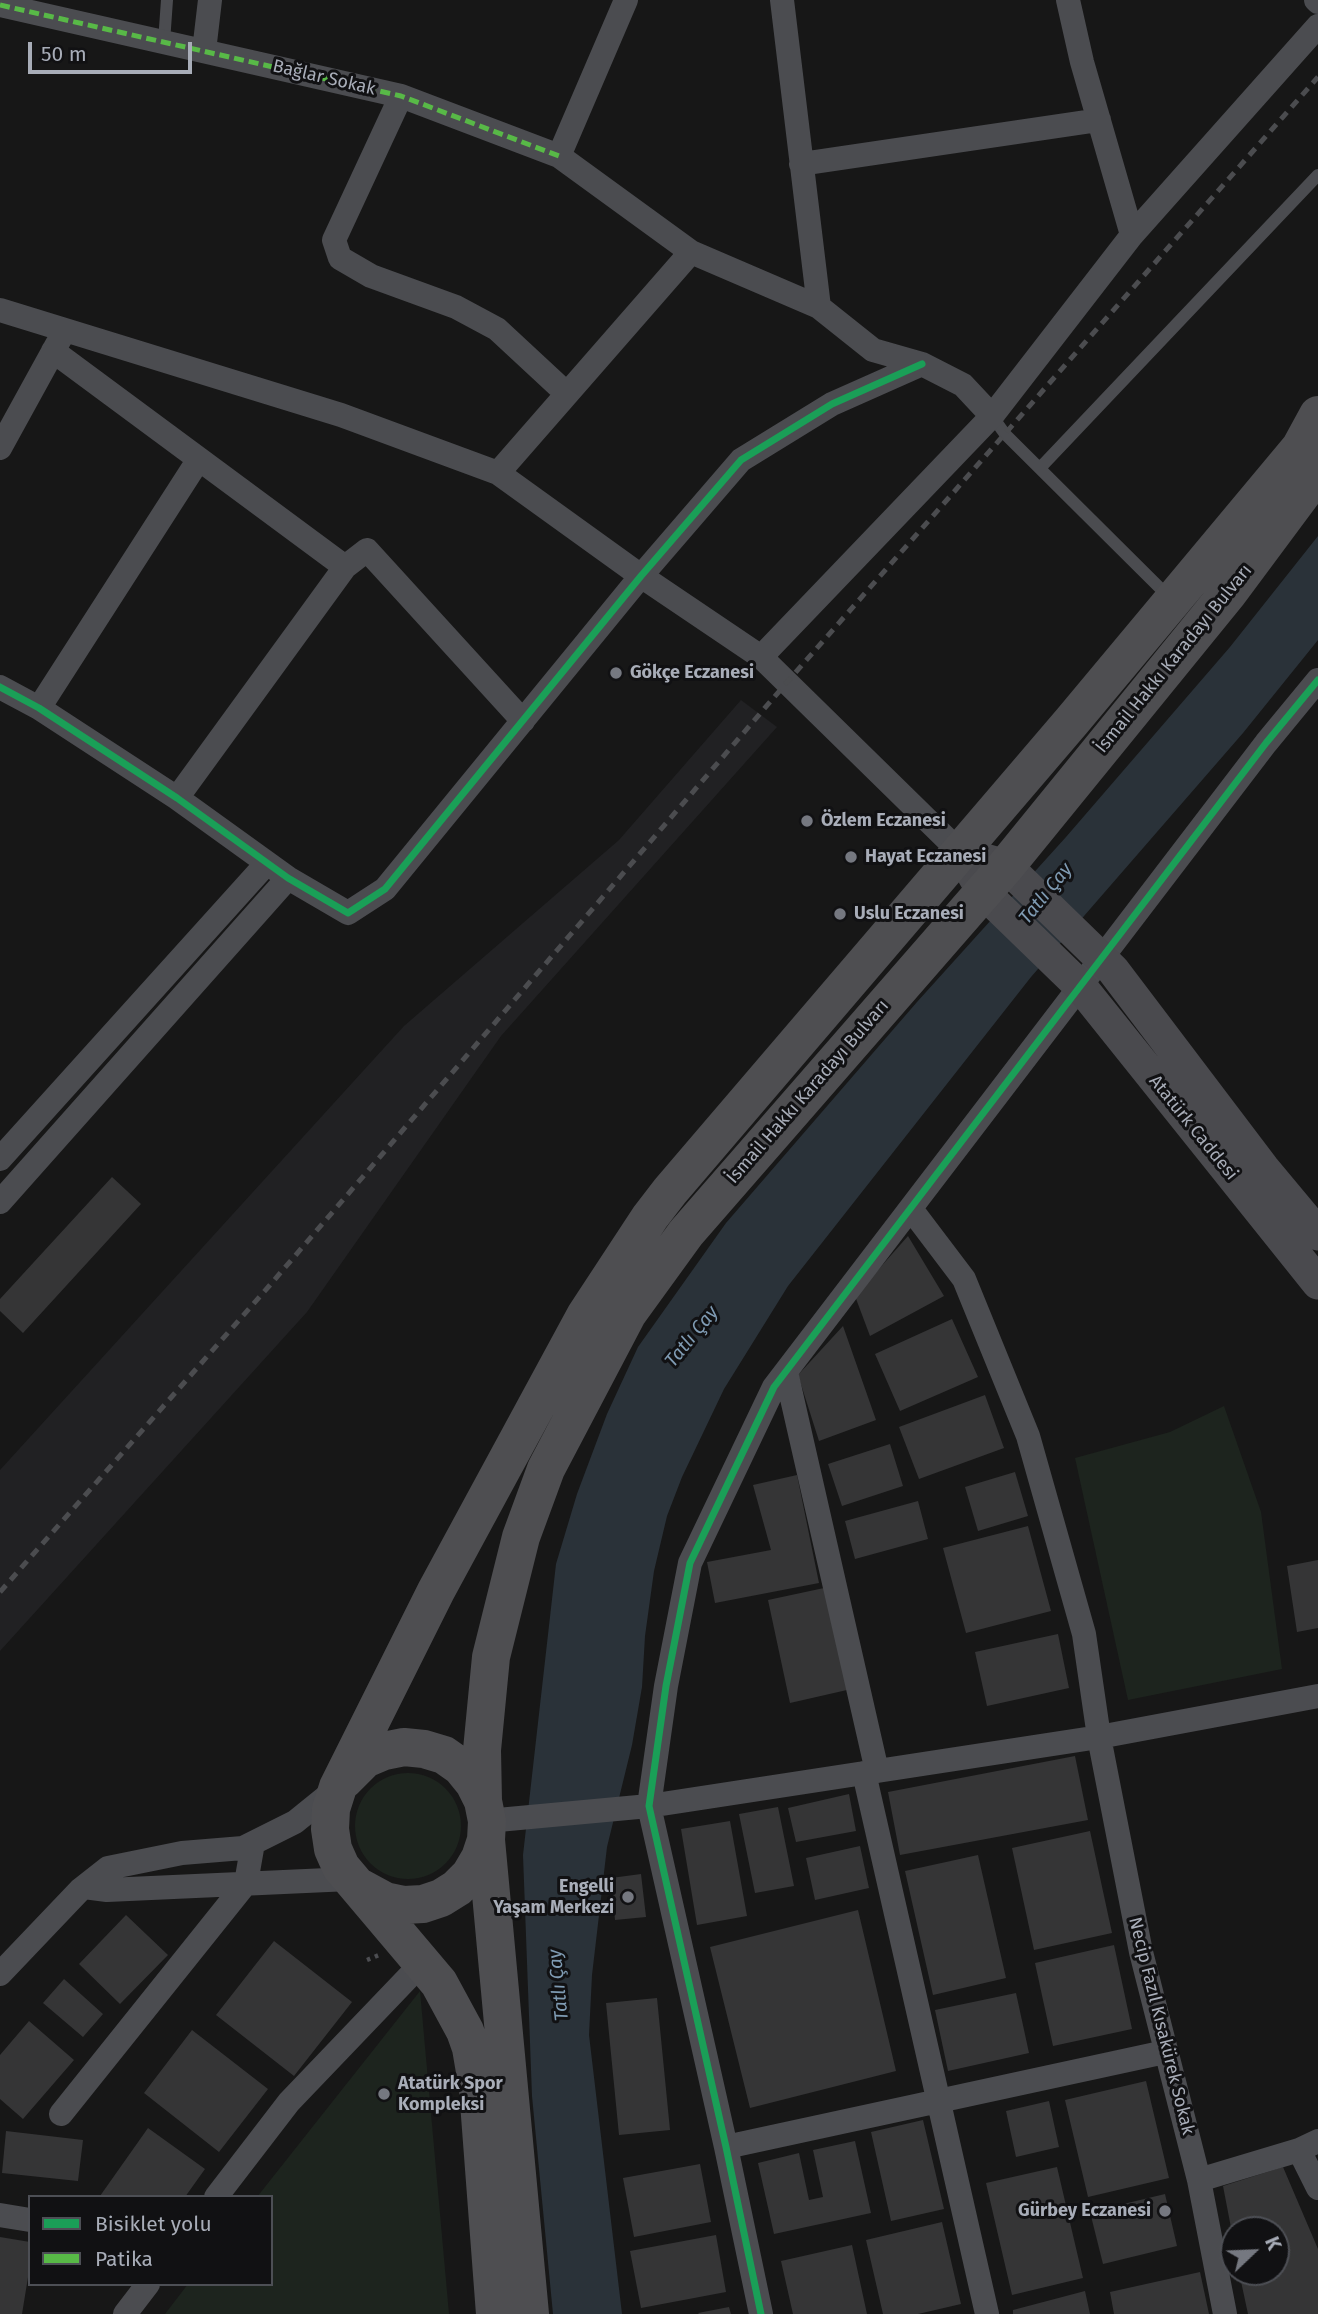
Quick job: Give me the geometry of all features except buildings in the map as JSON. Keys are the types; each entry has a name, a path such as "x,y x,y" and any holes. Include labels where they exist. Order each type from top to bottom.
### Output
{"highway":[{"path":"495,2314 475,2065 465,2031 453,2006 423,1962 341,1867 333,1849 330,1829 331,1809 338,1787 436,1591 579,1328 650,1217 1300,448 1318,415"},
{"name":"İsmail Hakkı Karadayı Bulvarı","path":"530,2314 493,1820 482,1750 491,1657 505,1593 521,1537 546,1468 621,1325 646,1285 686,1233 995,879 1229,593 1318,472"},
{"path":"338,1787 365,1759 404,1747 424,1749 444,1755 461,1767 474,1783 493,1820 480,1858 470,1874 457,1888 441,1898 404,1905 368,1894 350,1879"}],"main road":[{"path":"960,852 995,879"},
{"name":"Atatürk Caddesi","path":"995,879 1096,954 1121,979 1263,1168 1318,1234"},
{"name":"Atatürk Caddesi","path":"995,879 1318,1283"}],"street":[{"path":"204,51 210,0"},
{"path":"559,156 626,0"},
{"path":"782,0 819,307"},
{"path":"1068,0 1082,62 1132,235"},
{"name":"Bağlar Sokak","path":"0,5 401,96 559,156 691,252 819,307 873,350 922,364 963,385 992,415"},
{"path":"761,657 992,415 1132,235 1318,26"},
{"path":"401,96 334,240 340,258 371,275 456,307 497,329 567,394"},
{"path":"801,164 1099,120"},
{"path":"498,473 691,252"},
{"path":"0,310 59,341 198,459 345,568"},
{"path":"0,448 59,341"},
{"path":"59,341 341,415 498,473 641,576 761,657 960,852"},
{"path":"0,687 39,708 177,798 288,878 348,913 385,889 641,576 741,460 832,404 922,364"},
{"path":"39,708 198,459"},
{"path":"177,798 345,568 367,550 523,721"},
{"path":"761,2314 649,1806 666,1686 690,1563 774,1387 911,1209 1074,981 1318,680"},
{"path":"0,1159 267,863"},
{"path":"0,1202 288,878"},
{"name":"Necip Fazıl Kısakürek Sokak","path":"911,1209 964,1279 1028,1436 1084,1634 1099,1737 1140,1952 1199,2180 1225,2314"},
{"path":"786,1372 938,2103 987,2314"},
{"path":"493,1820 649,1806 1099,1737 1318,1696"},
{"path":"0,1974 84,1886 108,1868 182,1853 243,1848 295,1822 338,1787"},
{"path":"61,2114 246,1883 253,1843"},
{"path":"84,1886 107,1889 350,1879"},
{"path":"218,2195 289,2102 423,1962"},
{"path":"726,2147 1165,2052"},
{"path":"1199,2180 1309,2146 1318,2188"},
{"path":"0,2215 28,2220"},
{"path":"125,2314 146,2286"}],"lane":[{"path":"164,42 167,0"},
{"path":"1040,468 1318,175"},
{"path":"992,415 1005,433 1172,601"}],"shaded area":[{"path":"741,700 777,727 501,1036 307,1312 0,1651 0,1470 404,1026 619,840"},
{"path":"1224,1406 1261,1512 1282,1669 1128,1700 1075,1458 1170,1432"},
{"path":"408,1773 428,1777 445,1789 457,1806 461,1826 457,1846 445,1863 428,1875 408,1879 388,1875 371,1863 359,1846 355,1826 359,1806 371,1789 388,1777"},
{"name":"Atatürk Spor Kompleksi","path":"420,1991 449,2314 165,2314 186,2286 273,2286 273,2195 259,2195"}],"water":[{"name":"Tatlı Çay","path":"1318,536 1318,640 1243,733 1031,977 788,1286 724,1389 682,1477 667,1516 654,1571 645,1636 642,1687 632,1745 607,1847 592,1975 589,2035 622,2314 553,2314 532,2096 523,1855 556,1564 577,1494 607,1414 638,1347 726,1223 1230,647"}],"railway":[{"path":"0,1592 270,1285 788,681 1318,77"}],"marked path":[{"path":"0,5 401,96 559,156"}],"cycle path":[{"path":"0,687 39,708 177,798 288,878 348,913 385,889 641,576 741,460 832,404 922,364"},
{"path":"761,2314 649,1806 666,1686 690,1563 774,1387 1266,743 1318,680"}],"place":[{"name":"Gökçe Eczanesi","path":"616,673"},
{"name":"Özlem Eczanesi","path":"807,821"},
{"name":"Hayat Eczanesi","path":"851,857"},
{"name":"Uslu Eczanesi","path":"840,914"},
{"name":"Engelli Yaşam Merkezi","path":"628,1897"},
{"name":"Atatürk Spor Kompleksi","path":"384,2094"},
{"name":"Gürbey Eczanesi","path":"1165,2211"}]}
